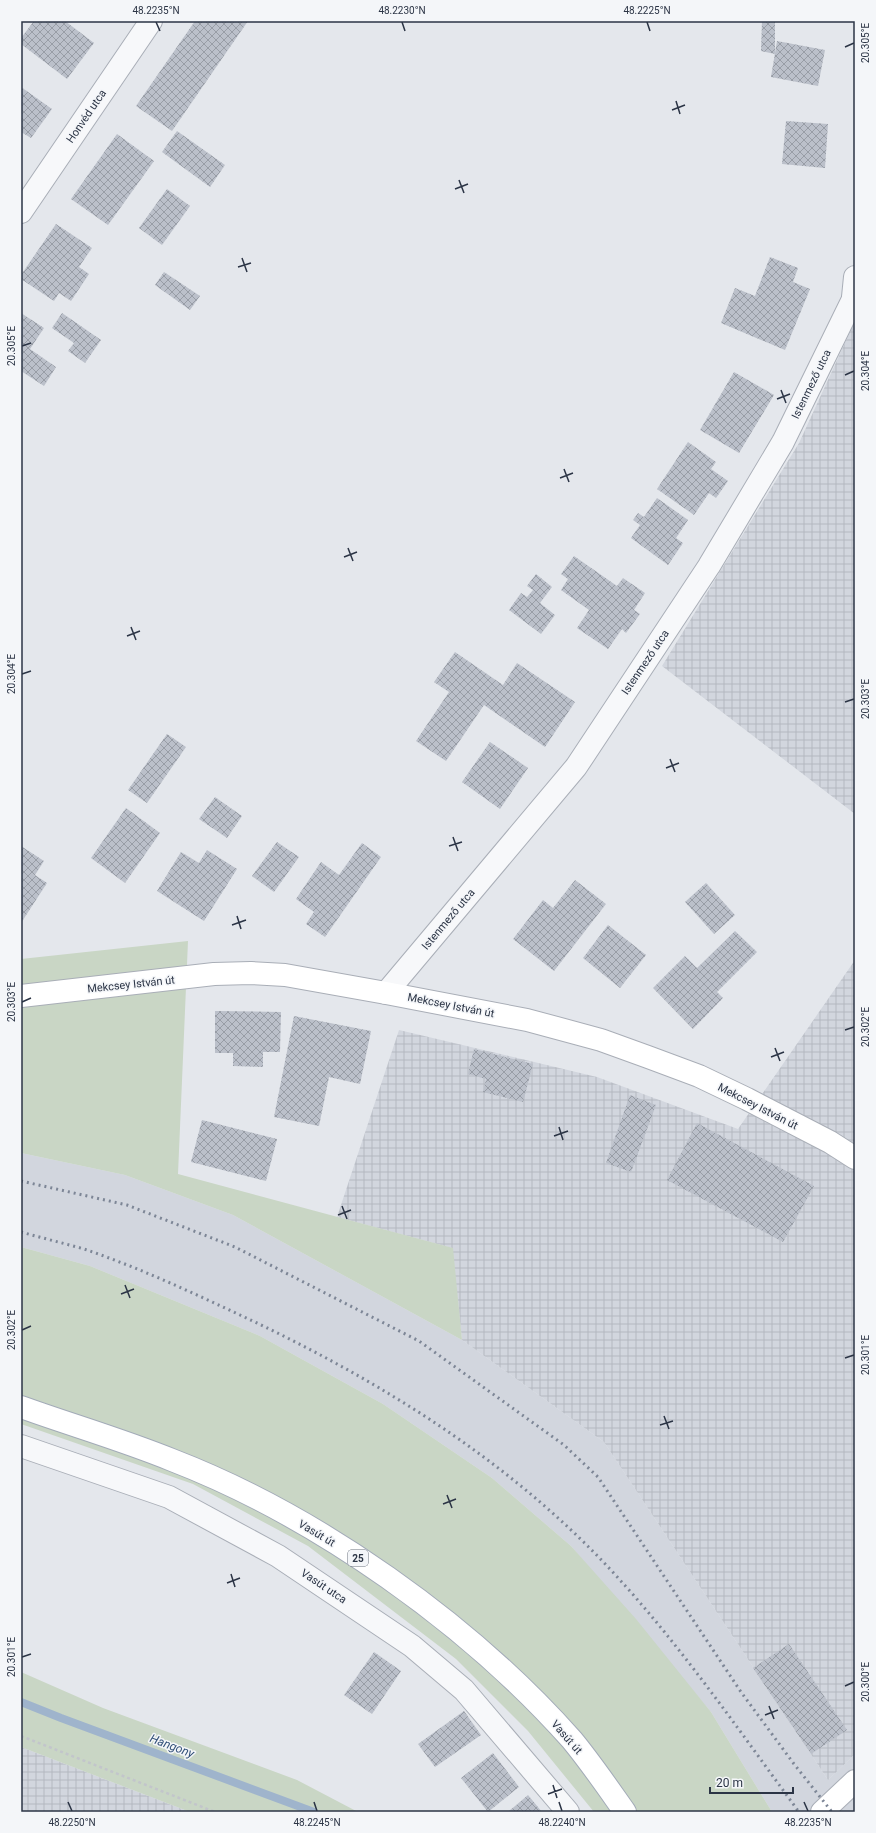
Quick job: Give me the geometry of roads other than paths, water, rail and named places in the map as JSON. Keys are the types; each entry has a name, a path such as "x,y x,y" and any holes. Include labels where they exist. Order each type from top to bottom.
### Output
{"street":[{"name":"Honvéd utca","path":"21,212 151,21"},
{"name":"Istenmező utca","path":"386,992 576,767 709,566 775,455 854,290"},
{"name":"Mekcsey István út","path":"21,996 214,974 251,973 285,976 386,992 527,1020 601,1040 641,1054 699,1076 747,1099 830,1142 855,1158"},
{"name":"Vasút út","path":"21,1407 173,1460 229,1485 282,1512 389,1578 446,1621 500,1667 543,1709 573,1742 625,1812"},
{"name":"Vasút utca","path":"21,1446 169,1497 278,1556 412,1646 464,1690 568,1812"},
{"path":"822,1812 855,1781"}],"waterway":[{"name":"Hangony","path":"21,1702 314,1812"}],"railway":[{"path":"21,1181 127,1205 235,1247 419,1341 564,1445 598,1477 741,1692 794,1764 832,1812"},
{"path":"21,1232 84,1249 124,1264 202,1297 290,1339 389,1394 483,1456 527,1491 569,1528 609,1568 635,1597 684,1656 799,1812"}]}
